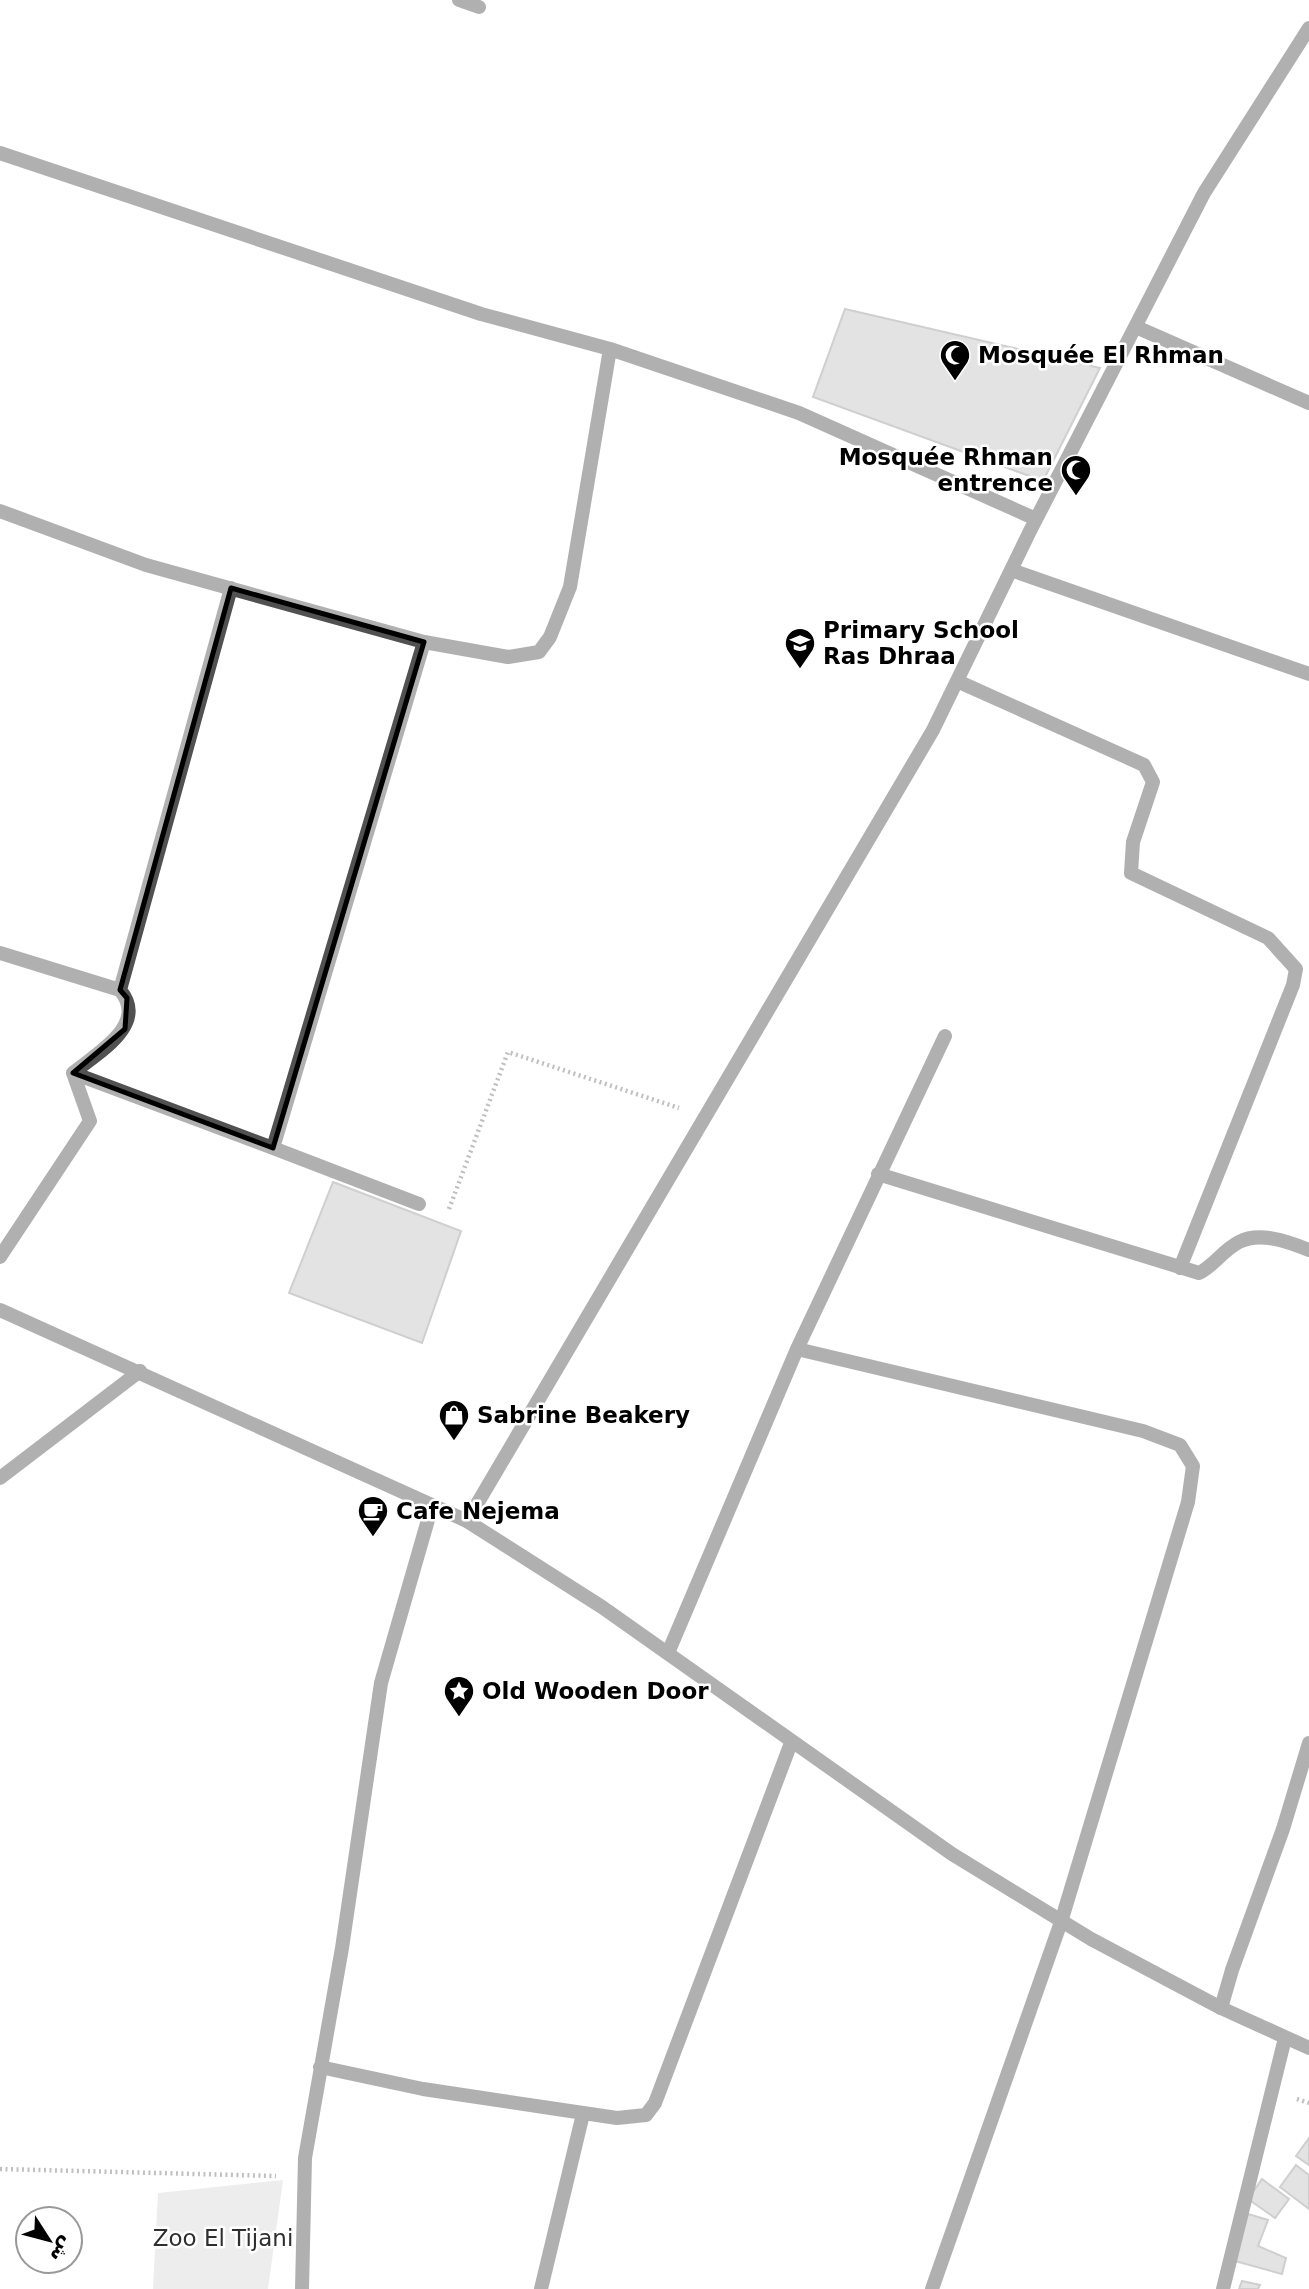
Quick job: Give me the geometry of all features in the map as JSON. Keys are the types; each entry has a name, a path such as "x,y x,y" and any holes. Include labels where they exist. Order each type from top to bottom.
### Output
{"street":[{"path":"459,0 479,7"},
{"path":"467,1521 933,730 1036,519 1204,193 1309,28"},
{"path":"0,153 481,314 610,349 799,413 1036,519"},
{"path":"1136,327 1309,403"},
{"path":"0,511 146,565 424,642 508,657 538,652 550,637 570,587 610,349"},
{"path":"1011,569 1309,674"},
{"path":"120,990 231,588"},
{"path":"273,1148 424,642"},
{"path":"957,681 1144,765 1153,782 1133,842 1131,873 1268,938 1296,969 1293,985 1180,1268"},
{"path":"0,953 120,990 127,998 129,1011 125,1030 73,1073"},
{"path":"668,1654 797,1349 946,1036"},
{"path":"73,1073 419,1204"},
{"path":"0,1257 90,1121 73,1073"},
{"path":"878,1174 1199,1273 1212,1266 1239,1242 1258,1237 1291,1242 1309,1250"},
{"path":"0,1310 467,1521 668,1654 952,1854 1061,1922 1221,2008 1309,2048"},
{"path":"797,1349 1143,1431 1180,1446 1193,1466 1188,1502 1061,1922 932,2289"},
{"path":"0,1478 140,1371"},
{"path":"302,2289 305,2158 342,1948 381,1683 432,1506"},
{"path":"320,2067 423,2089 583,2114 632,2119 646,2115 655,2103 791,1743"},
{"path":"1221,2008 1283,1829 1309,1743"},
{"path":"1223,2289 1285,2038"},
{"path":"541,2289 583,2114"}],"path":[{"path":"419,1204 446,1215 508,1052 706,1117"},
{"path":"0,2169 305,2176"}],"highlighted area":[{"path":"231,588 424,642 273,1148 73,1073 125,1029 127,998 120,990"}],"green space":[{"name":"Zoo El Tijani","path":"283,2180 268,2289 153,2289 158,2193"}],"building":[{"name":"Mosquée El Rhman","path":"845,309 1100,368 1043,481 813,397"},
{"path":"333,1182 461,1231 422,1343 289,1293"},
{"path":"1309,2138 1309,2165 1296,2156"},
{"path":"1296,2165 1309,2175 1309,2209 1280,2187"},
{"path":"1262,2179 1289,2199 1275,2218 1248,2199"},
{"path":"1248,2214 1268,2220 1258,2246 1286,2258 1282,2274 1235,2261"},
{"path":"1242,2281 1260,2285 1258,2289 1239,2289"}],"place":[{"name":"Mosquée El Rhman","path":"955,382"},
{"name":"Mosquée Rhman entrence","path":"1076,497"},
{"name":"Primary School Ras Dhraa","path":"800,670"},
{"name":"Sabrine Beakery","path":"454,1442"},
{"name":"Cafe Nejema","path":"373,1538"},
{"name":"Old Wooden Door","path":"459,1718"}]}
